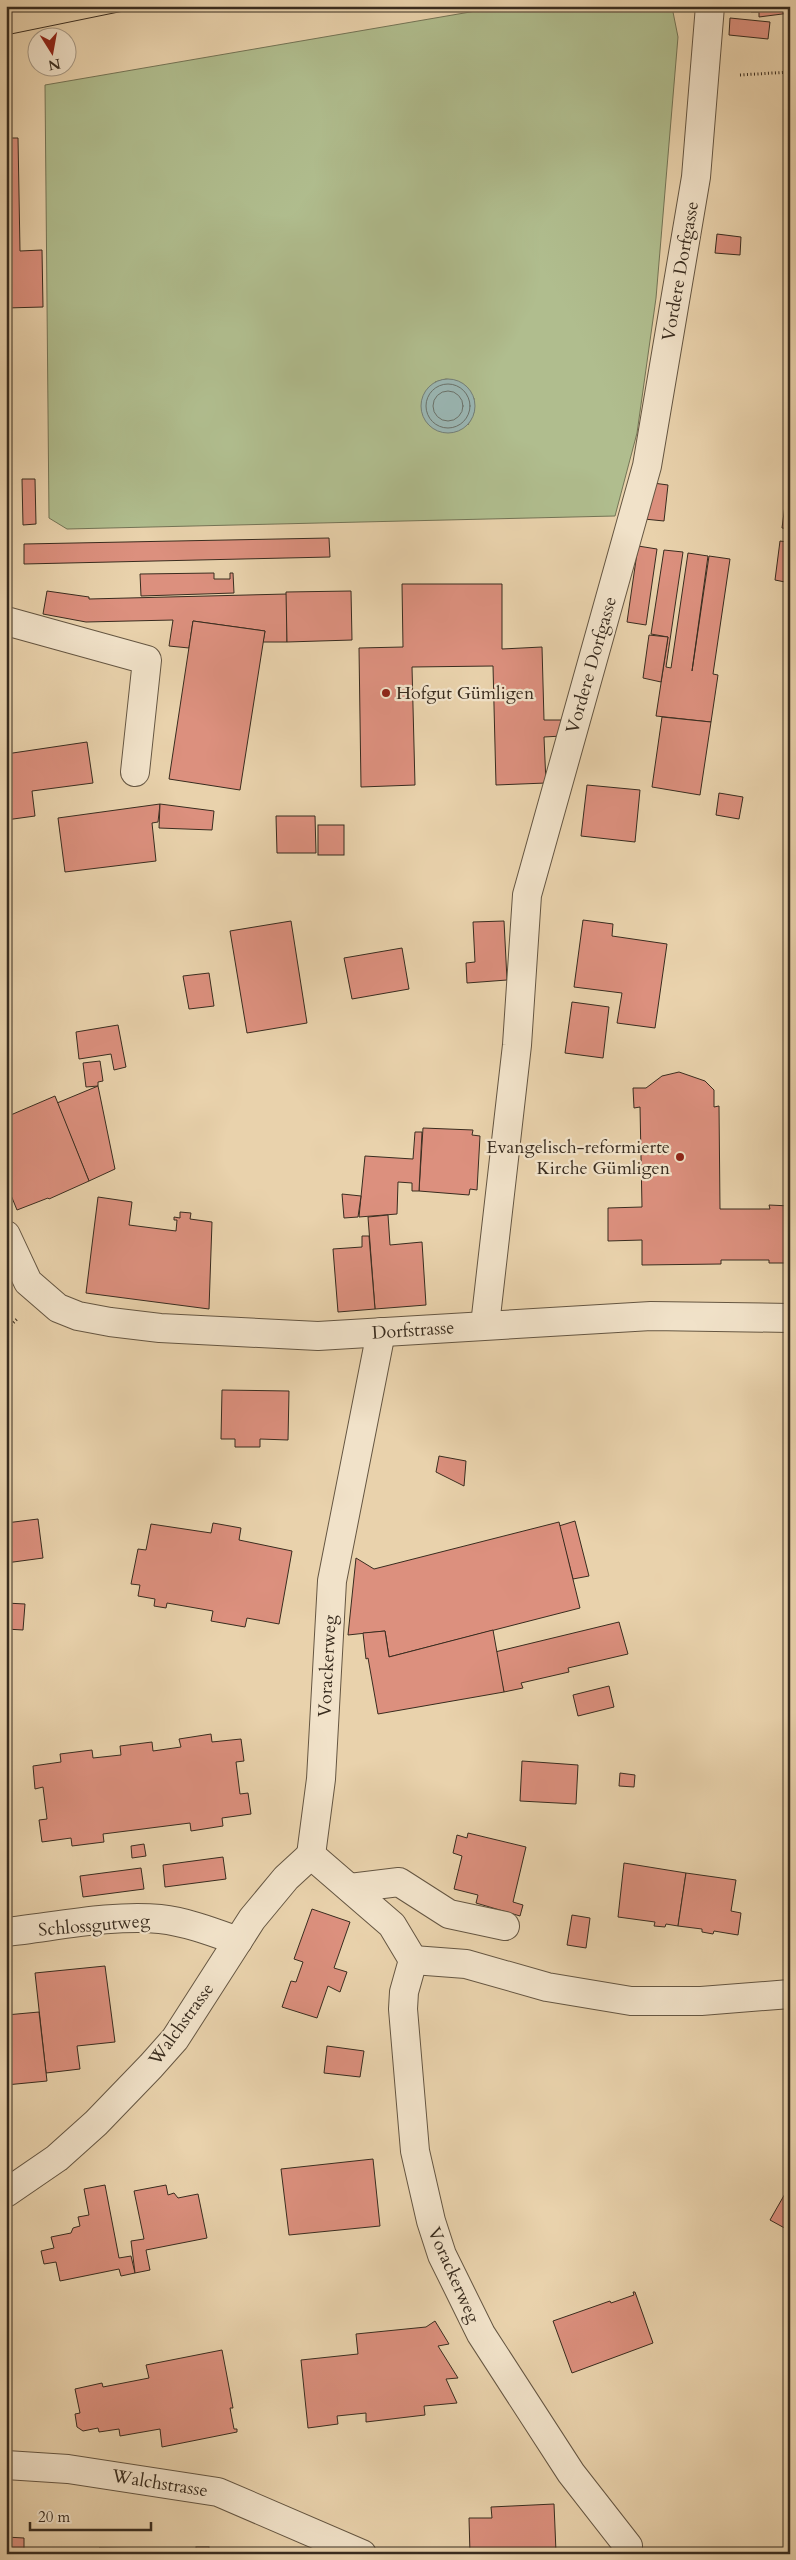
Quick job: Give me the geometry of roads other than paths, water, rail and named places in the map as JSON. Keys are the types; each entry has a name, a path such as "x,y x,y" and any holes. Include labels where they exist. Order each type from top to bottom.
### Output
{"street":[{"name":"Vordere Dorfgasse","path":"485,1325 517,1045 527,895 647,466 696,177 710,6"},
{"path":"6,622 147,660 135,772"},
{"name":"Dorfstrasse","path":"6,1235 28,1282 65,1311 78,1316 110,1322 160,1328 318,1336 652,1316 790,1318"},
{"name":"Vorackerweg","path":"311,1856 321,1779 332,1581 381,1332"},
{"path":"311,1856 392,1925 414,1960 466,1964 546,1987 631,2001 701,2001 790,1994"},
{"name":"Walchstrasse","path":"9,2189 57,2158 96,2123 151,2066 175,2039 252,1919 286,1878 311,1856"},
{"path":"350,1888 399,1882 449,1914 505,1926"},
{"name":"Schlossgutweg","path":"6,1932 111,1920 160,1919 206,1929 238,1941"},
{"name":"Vorackerweg","path":"414,1960 404,1992 403,2009 415,2151 426,2204 442,2255 480,2334 571,2473 628,2546"},
{"name":"Walchstrasse","path":"6,2465 68,2469 218,2492 362,2554"}],"water":[{"path":"448,379 458,381 467,387 473,396 475,406 473,416 467,425 458,431 448,433 438,431 429,425 423,416 421,406 423,396 429,387 438,381"}],"tram line":[{"path":"6,35 148,6"}],"place":[{"name":"Hofgut Gümligen","path":"386,693"},
{"name":"Evangelisch-reformierte Kirche Gümligen","path":"680,1157"}]}
